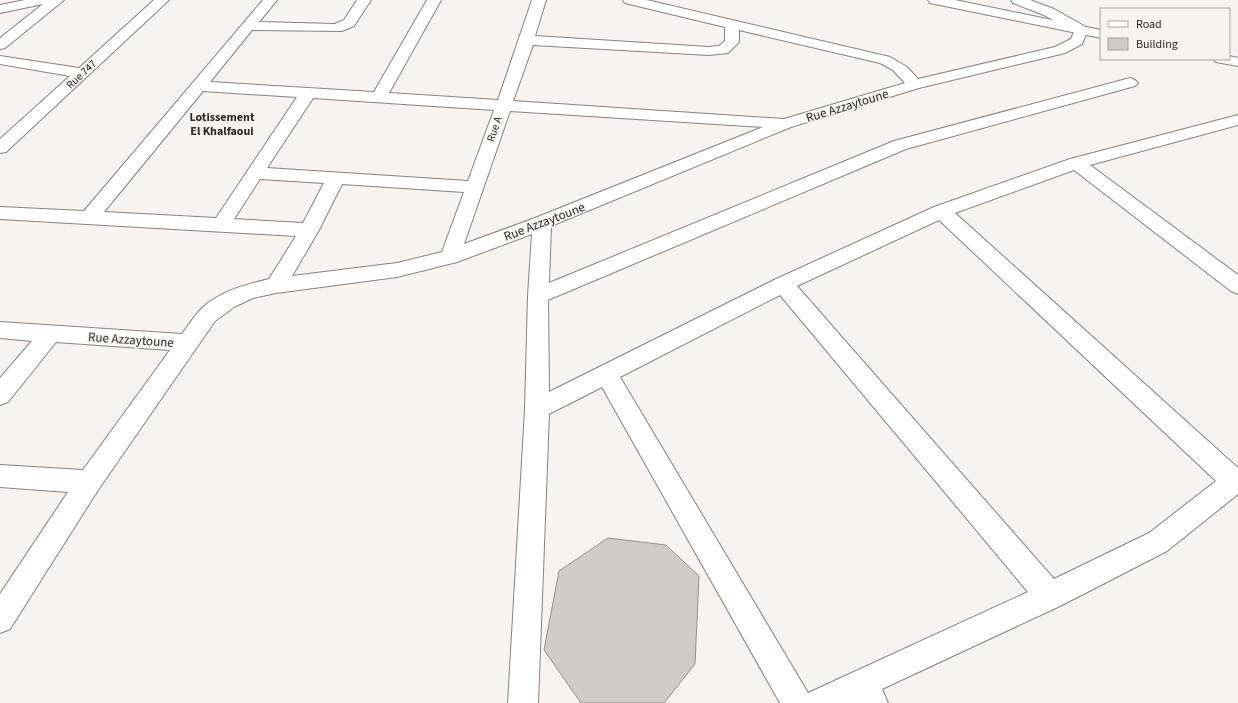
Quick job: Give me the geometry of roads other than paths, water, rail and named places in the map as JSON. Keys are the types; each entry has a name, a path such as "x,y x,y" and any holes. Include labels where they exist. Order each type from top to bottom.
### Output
{"street":[{"path":"0,9 45,0"},
{"path":"0,45 57,0"},
{"name":"Rue 747","path":"0,148 162,0"},
{"path":"90,217 270,0"},
{"path":"248,26 337,28 349,23 364,0"},
{"path":"379,98 434,0"},
{"name":"Rue A","path":"450,257 539,0"},
{"path":"630,0 885,60 898,65 914,85"},
{"path":"935,0 1100,34"},
{"path":"1018,0 1049,12 1081,30"},
{"path":"526,40 672,49 723,50 732,42 732,23"},
{"name":"Rue Azzaytoune","path":"0,330 188,343 208,315 227,301 248,292 276,285 397,270 450,257 542,223 785,124 914,85 1060,50 1077,41 1081,30"},
{"path":"0,60 83,73"},
{"path":"1227,60 1238,62"},
{"path":"538,296 832,172 900,145 1130,83"},
{"path":"198,86 785,124"},
{"path":"221,225 308,93"},
{"path":"537,410 783,284 941,211 1076,163 1238,120"},
{"path":"1076,163 1238,286"},
{"path":"255,173 474,187"},
{"path":"276,285 309,230 336,178"},
{"path":"819,703 868,693 1050,596 1158,542 1236,480 941,211"},
{"path":"0,213 309,230"},
{"path":"523,703 537,410 538,296 542,223"},
{"path":"783,284 1050,596"},
{"path":"0,395 50,334"},
{"path":"0,618 88,482 188,343"},
{"path":"606,374 797,703"},
{"path":"0,476 88,482"}],"district":[{"name":"Lotissement El Khalfaoui","path":"222,124"}]}
